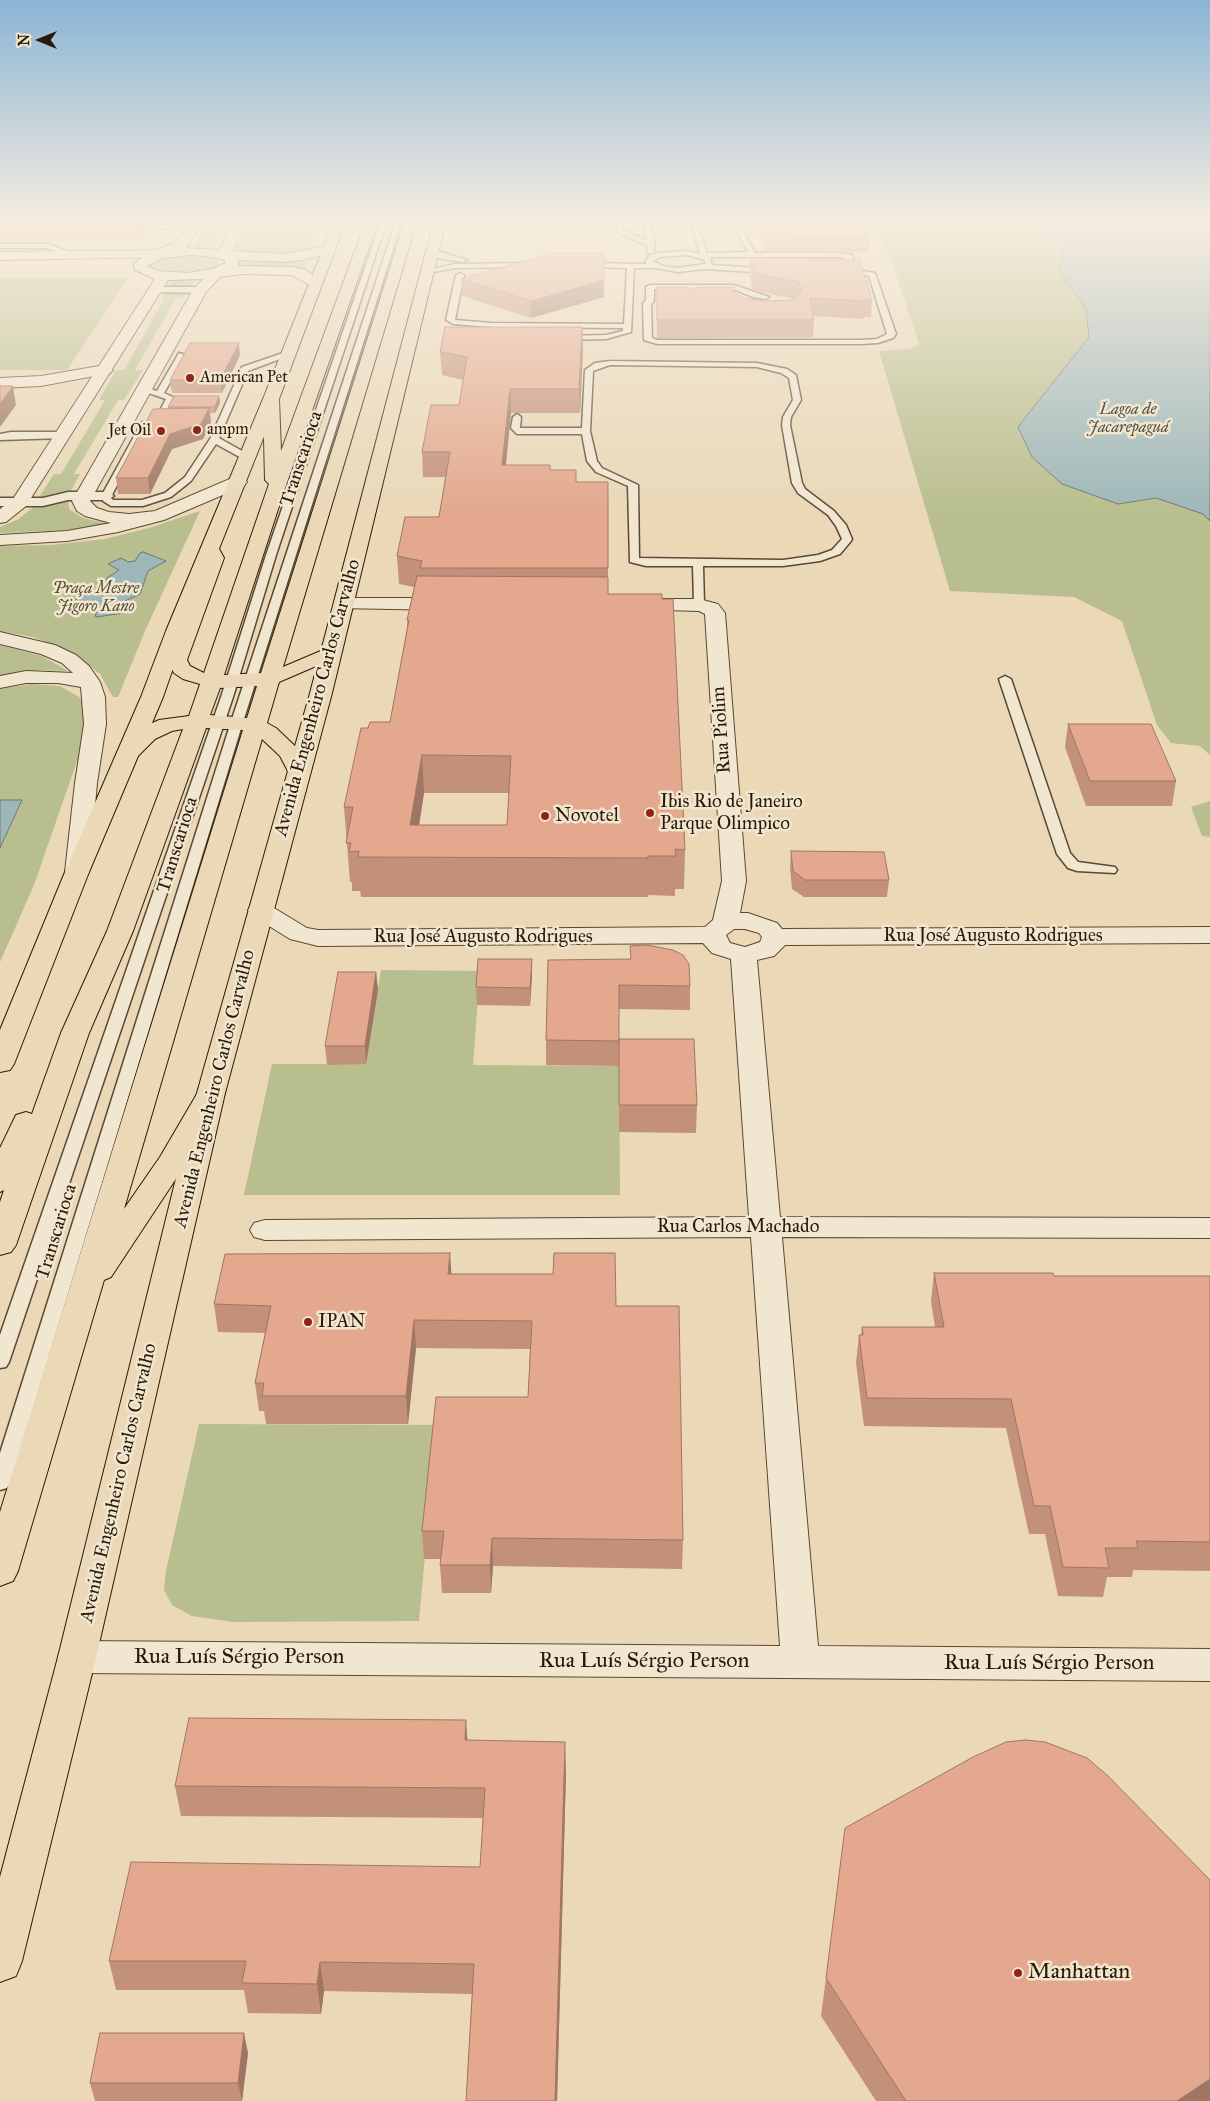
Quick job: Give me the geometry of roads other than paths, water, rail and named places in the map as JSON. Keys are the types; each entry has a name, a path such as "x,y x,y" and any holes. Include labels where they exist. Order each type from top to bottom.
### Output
{"main road":[{"path":"0,1064 248,458 301,319"},
{"path":"0,1245 75,1033 120,931 227,722 241,680 274,494 338,319"},
{"path":"0,1571 75,1318 227,722 375,319"},
{"name":"Avenida Engenheiro Carlos Carvalho","path":"0,1961 77,1657 212,1093 344,604 416,319"},
{"path":"271,399 274,494"},
{"path":"210,550 215,558 177,660 181,669 190,674 241,680 311,663 330,653"},
{"path":"129,752 154,730 167,725 227,722 268,733 284,747 299,772"},
{"path":"0,1182 48,1068 75,1033"},
{"path":"75,1318 108,1254 174,1159 212,1093"}],"street":[{"path":"0,518 20,502 137,319"},
{"path":"158,516 129,519 107,518 83,507 80,501 184,319"},
{"path":"0,383 21,383 105,370"},
{"path":"21,383 57,390 87,399"},
{"path":"0,540 83,534 158,516 238,482"},
{"path":"0,502 43,502 61,497 107,496"},
{"path":"344,604 469,604"},
{"path":"618,604 700,605"},
{"name":"Rua Piolim","path":"700,605 711,608 715,613 734,881 719,930"},
{"path":"0,638 48,649 69,659 82,670 90,682 94,697 95,724 86,783 77,872"},
{"path":"0,682 26,677 58,677 90,682"},
{"name":"Rua José Augusto Rodrigues","path":"260,910 299,934 318,938 719,930 748,921 768,928 775,937 1210,935"},
{"path":"719,930 715,942 721,948 744,955 766,951 772,946 775,937"},
{"path":"744,955 800,1663"},
{"name":"Rua Carlos Machado","path":"265,1230 765,1227 1210,1228"},
{"name":"Rua Luís Sérgio Person","path":"77,1657 800,1663 1210,1664"}],"lane":[{"name":"Transcarioca","path":"241,680 265,574 351,319"},
{"name":"Transcarioca","path":"241,680 366,319"},
{"path":"450,319 468,325 627,326"},
{"path":"559,338 621,335 627,332 627,319"},
{"path":"648,319 649,341 861,342 878,341 890,336 885,319"},
{"path":"468,325 469,331 527,331"},
{"path":"145,424 107,496 106,499 111,503 143,503 168,494 188,479 214,439 219,418 245,368 289,354"},
{"path":"160,395 182,355"},
{"path":"738,363 772,367 784,371 793,377 797,400 787,418 786,425 797,483 801,491 832,513 841,525 846,539 836,552 820,558 783,563 698,563 634,560 632,485 598,470 592,461 586,431 589,370 598,365 738,363"},
{"path":"144,390 171,398 181,398"},
{"path":"160,418 171,398"},
{"path":"220,398 230,398"},
{"path":"517,417 515,428 517,431 586,431"},
{"path":"122,428 145,424 160,418 170,418"},
{"path":"0,442 4,433 64,435"},
{"path":"214,439 248,458"},
{"path":"698,563 700,605"},
{"path":"1004,679 1064,854 1073,865 1082,868 1110,870"},
{"name":"Transcarioca","path":"0,1362 100,1061 227,722"},
{"name":"Transcarioca","path":"0,1483 227,722"}],"water":[{"name":"Lagoa de Jacarepaguá","path":"1087,319 1210,319 1210,521 1203,514 1156,498 1118,504 1062,484 1032,457 1018,427 1089,337"},
{"path":"143,552 166,561 148,571 140,594 123,602 125,610 123,613 97,617 95,616 98,610 74,603 75,600 106,586 107,578 119,570 108,564 121,558 128,562 135,561 140,553"},
{"path":"0,800 22,800 0,848"}],"place":[{"name":"American Pet","path":"190,378"},
{"name":"ampm","path":"197,430"},
{"name":"Jet Oil","path":"161,431"},
{"name":"Ibis Rio de Janeiro Parque Olimpico","path":"650,813"},
{"name":"Novotel","path":"545,816"},
{"name":"IPAN","path":"308,1322"},
{"name":"Manhattan","path":"1018,1973"}],"park label":[{"name":"Praça Mestre Jigoro Kano","path":"96,598"}]}
